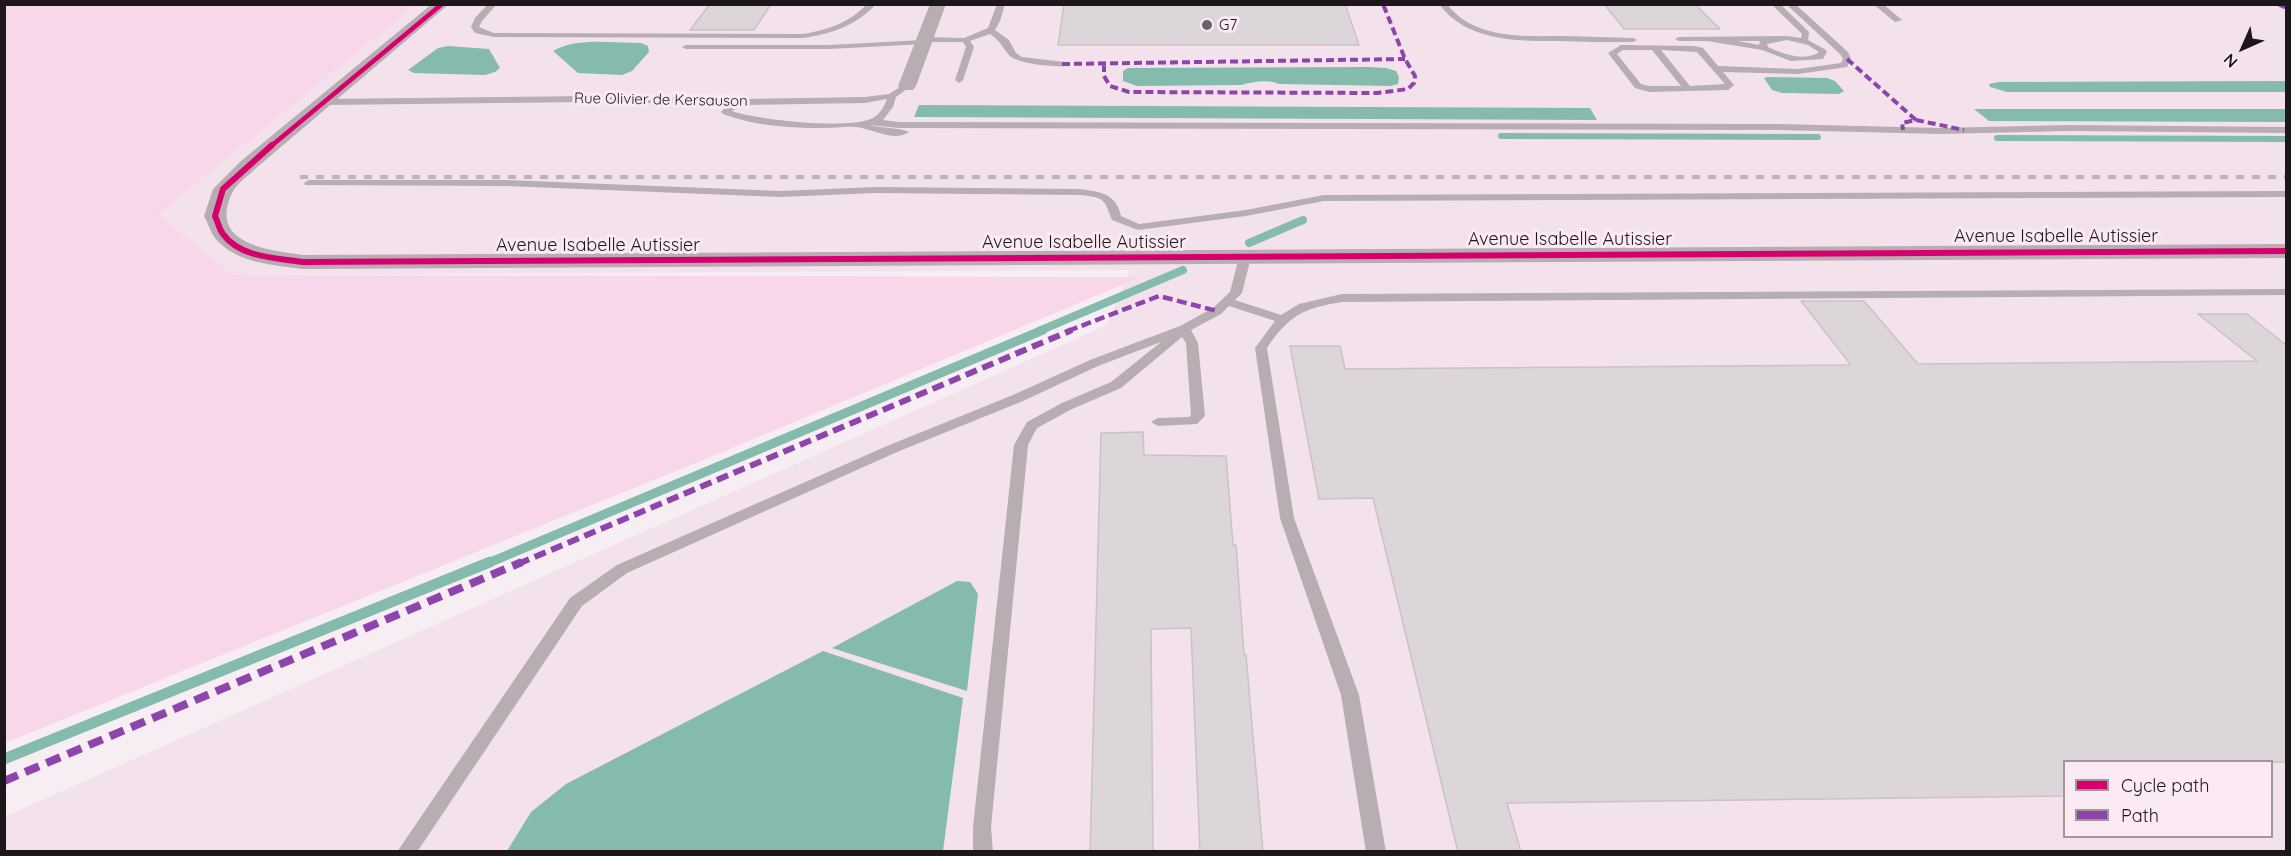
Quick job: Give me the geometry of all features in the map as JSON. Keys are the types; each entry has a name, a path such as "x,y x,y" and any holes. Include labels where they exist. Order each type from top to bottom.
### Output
{"street":[{"name":"Avenue Isabelle Autissier","path":"442,4 248,165 223,189 215,216 223,234 242,249 266,256 303,262 2286,251"},
{"name":"Rue Olivier de Kersauson","path":"908,86 938,4"}],"lane":[{"path":"493,4 478,20 475,27 478,32 494,35 803,36 823,33 852,23 872,4"},
{"path":"686,47 829,47 965,39 991,31 996,27 1000,4"},
{"path":"1443,4 1465,22 1490,34 1509,38 1772,39 1804,41 1817,46 1823,52 1820,57 1808,60 1774,54 1764,48 1707,39"},
{"path":"1775,4 1806,34 1804,41"},
{"path":"1716,69 1811,70 1831,69 1844,65 1847,59 1845,54 1790,4"},
{"path":"1877,4 1898,20"},
{"path":"991,31 1006,42 1013,56 1020,59 1062,64"},
{"path":"959,80 970,47 965,39"},
{"path":"1764,48 1763,43 1772,39"},
{"path":"1621,47 1694,48 1700,51 1716,69 1730,85 1725,88 1649,89 1638,86 1612,53 1621,47"},
{"path":"1654,47 1688,89"},
{"name":"Rue Olivier de Kersauson","path":"324,102 588,99 741,102 865,100 892,96 908,86"},
{"path":"859,126 881,116 891,104 892,96"},
{"path":"741,102 730,107 726,112 743,118 859,126 885,132 1468,135 1627,132 1663,127"},
{"path":"874,121 899,124 1663,127 1940,131 2069,128 2286,130"},
{"path":"309,183 506,183 780,194 875,190 1080,192 1109,198 1114,206 1116,218 1127,224 1138,226 1246,213 1324,198 2286,194"},
{"path":"406,852 576,602 622,568 1094,363 1184,329 1217,310 1236,293 1245,257"},
{"path":"1376,852 1350,695 1287,518 1261,348 1278,321 1306,304 1342,298 2286,292"},
{"path":"1227,301 1282,319"},
{"path":"1158,422 1192,421 1198,416 1192,343 1184,329"},
{"path":"983,852 982,827 1021,445 1032,425 1067,406 1116,385 1184,329"}],"shaded area":[{"path":"5,4 416,5 158,214 233,275 1141,277 713,456 5,743"},
{"path":"416,5 2286,5 2286,851 5,852 4,817 1107,325 1130,270 233,275 157,214"},
{"path":"584,42 641,43 648,46 649,52 632,71 622,75 578,73 553,51"},
{"path":"448,46 489,49 500,68 485,75 414,73 408,70 438,48"},
{"path":"1368,67 1396,71 1399,77 1398,84 1391,86 1279,84 1265,81 1241,85 1137,86 1123,81 1123,71 1128,68"},
{"path":"1764,78 1827,78 1835,81 1844,91 1839,94 1782,93 1772,90"},
{"path":"2286,81 2286,92 2007,92 1990,87 1989,84 1999,82"},
{"path":"919,105 1590,108 1597,120 914,117"},
{"path":"1974,109 2286,109 2286,122 1989,121"},
{"path":"957,581 970,582 978,594 967,691 832,648"},
{"path":"823,651 963,698 943,851 507,851 531,812 566,784"}],"building":[{"path":"710,4 771,4 754,30 690,30"},
{"name":"G7","path":"1064,4 1345,4 1359,45 1058,45"},
{"path":"1604,4 1695,4 1720,29 1624,29"},
{"path":"1801,301 1864,301 1918,364 2257,361 2198,314 2247,314 2286,345 2286,762 2273,762 2273,760 2063,760 2063,796 1507,803 1521,852 1458,852 1373,498 1319,499 1290,346 1340,346 1345,369 1851,365"},
{"path":"1143,432 1144,455 1226,456 1263,852 1200,852 1191,628 1151,629 1153,852 1090,852 1101,433"}],"waterway":[{"path":"1501,136 1818,137"},
{"path":"1997,138 2286,139"},
{"path":"1249,243 1303,220"},
{"path":"1039,331 1183,270"},
{"path":"486,564 1043,330"},
{"path":"4,759 490,562"}],"railway":[{"path":"300,177 2286,177"}],"marked path":[{"path":"1104,64 1104,76 1110,86 1129,92 1377,93 1408,89 1414,83 1415,76 1405,59 1383,4"},
{"path":"2278,4 2286,8"},
{"path":"1062,64 1405,59"},
{"path":"1847,59 1916,120 1902,123 1903,130"},
{"path":"1916,120 1964,130"},
{"path":"4,781 1090,322 1159,296 1217,311"}],"cycle path":[{"path":"442,4 248,165 223,189 215,216 223,234 231,242 249,252 303,262 2286,251"}],"place":[{"name":"G7","path":"1207,25"}]}
